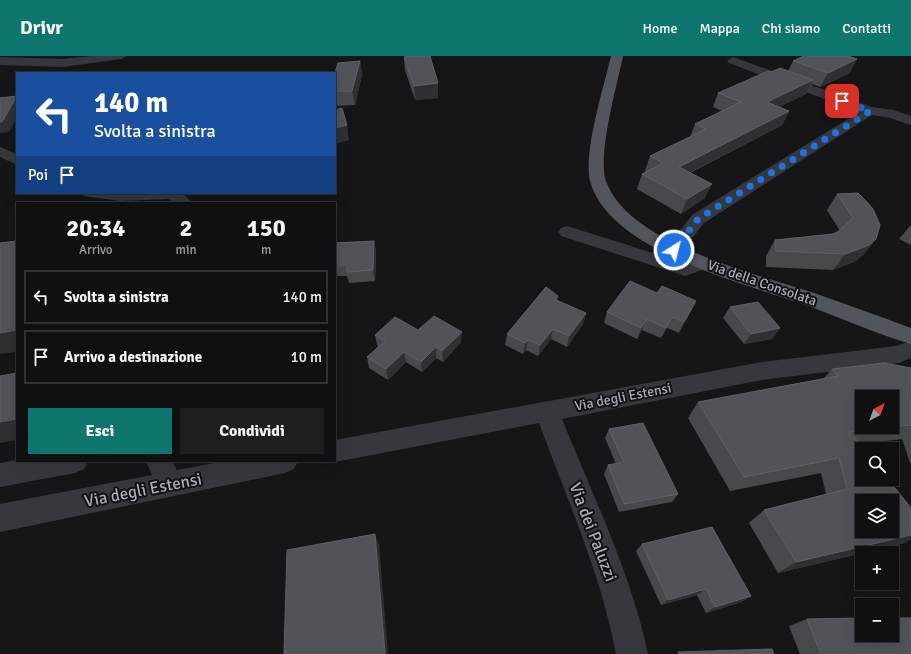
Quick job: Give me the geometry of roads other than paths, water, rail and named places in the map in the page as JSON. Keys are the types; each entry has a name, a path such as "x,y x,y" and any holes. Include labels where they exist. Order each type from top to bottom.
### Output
{"main road":[{"name":"Via della Consolata","path":"617,56 601,130 597,164 598,181 606,198 625,220 651,238 704,263 832,306 911,336"}],"street":[{"path":"0,61 41,60 63,63 120,56"},
{"path":"733,61 870,111 892,114 911,121"},
{"path":"674,250 698,219 870,111"},
{"path":"0,151 16,159"},
{"path":"100,194 120,196 170,194 180,198 184,202"},
{"path":"567,232 685,270 704,263"},
{"name":"Via degli Estensi","path":"336,450 762,371 885,356 911,349"},
{"name":"Via dei Paluzzi","path":"547,412 609,572 627,629 632,654"},
{"path":"0,475 69,462"},
{"path":"159,462 160,467 172,484"},
{"name":"Via degli Estensi","path":"0,518 280,462"}]}
